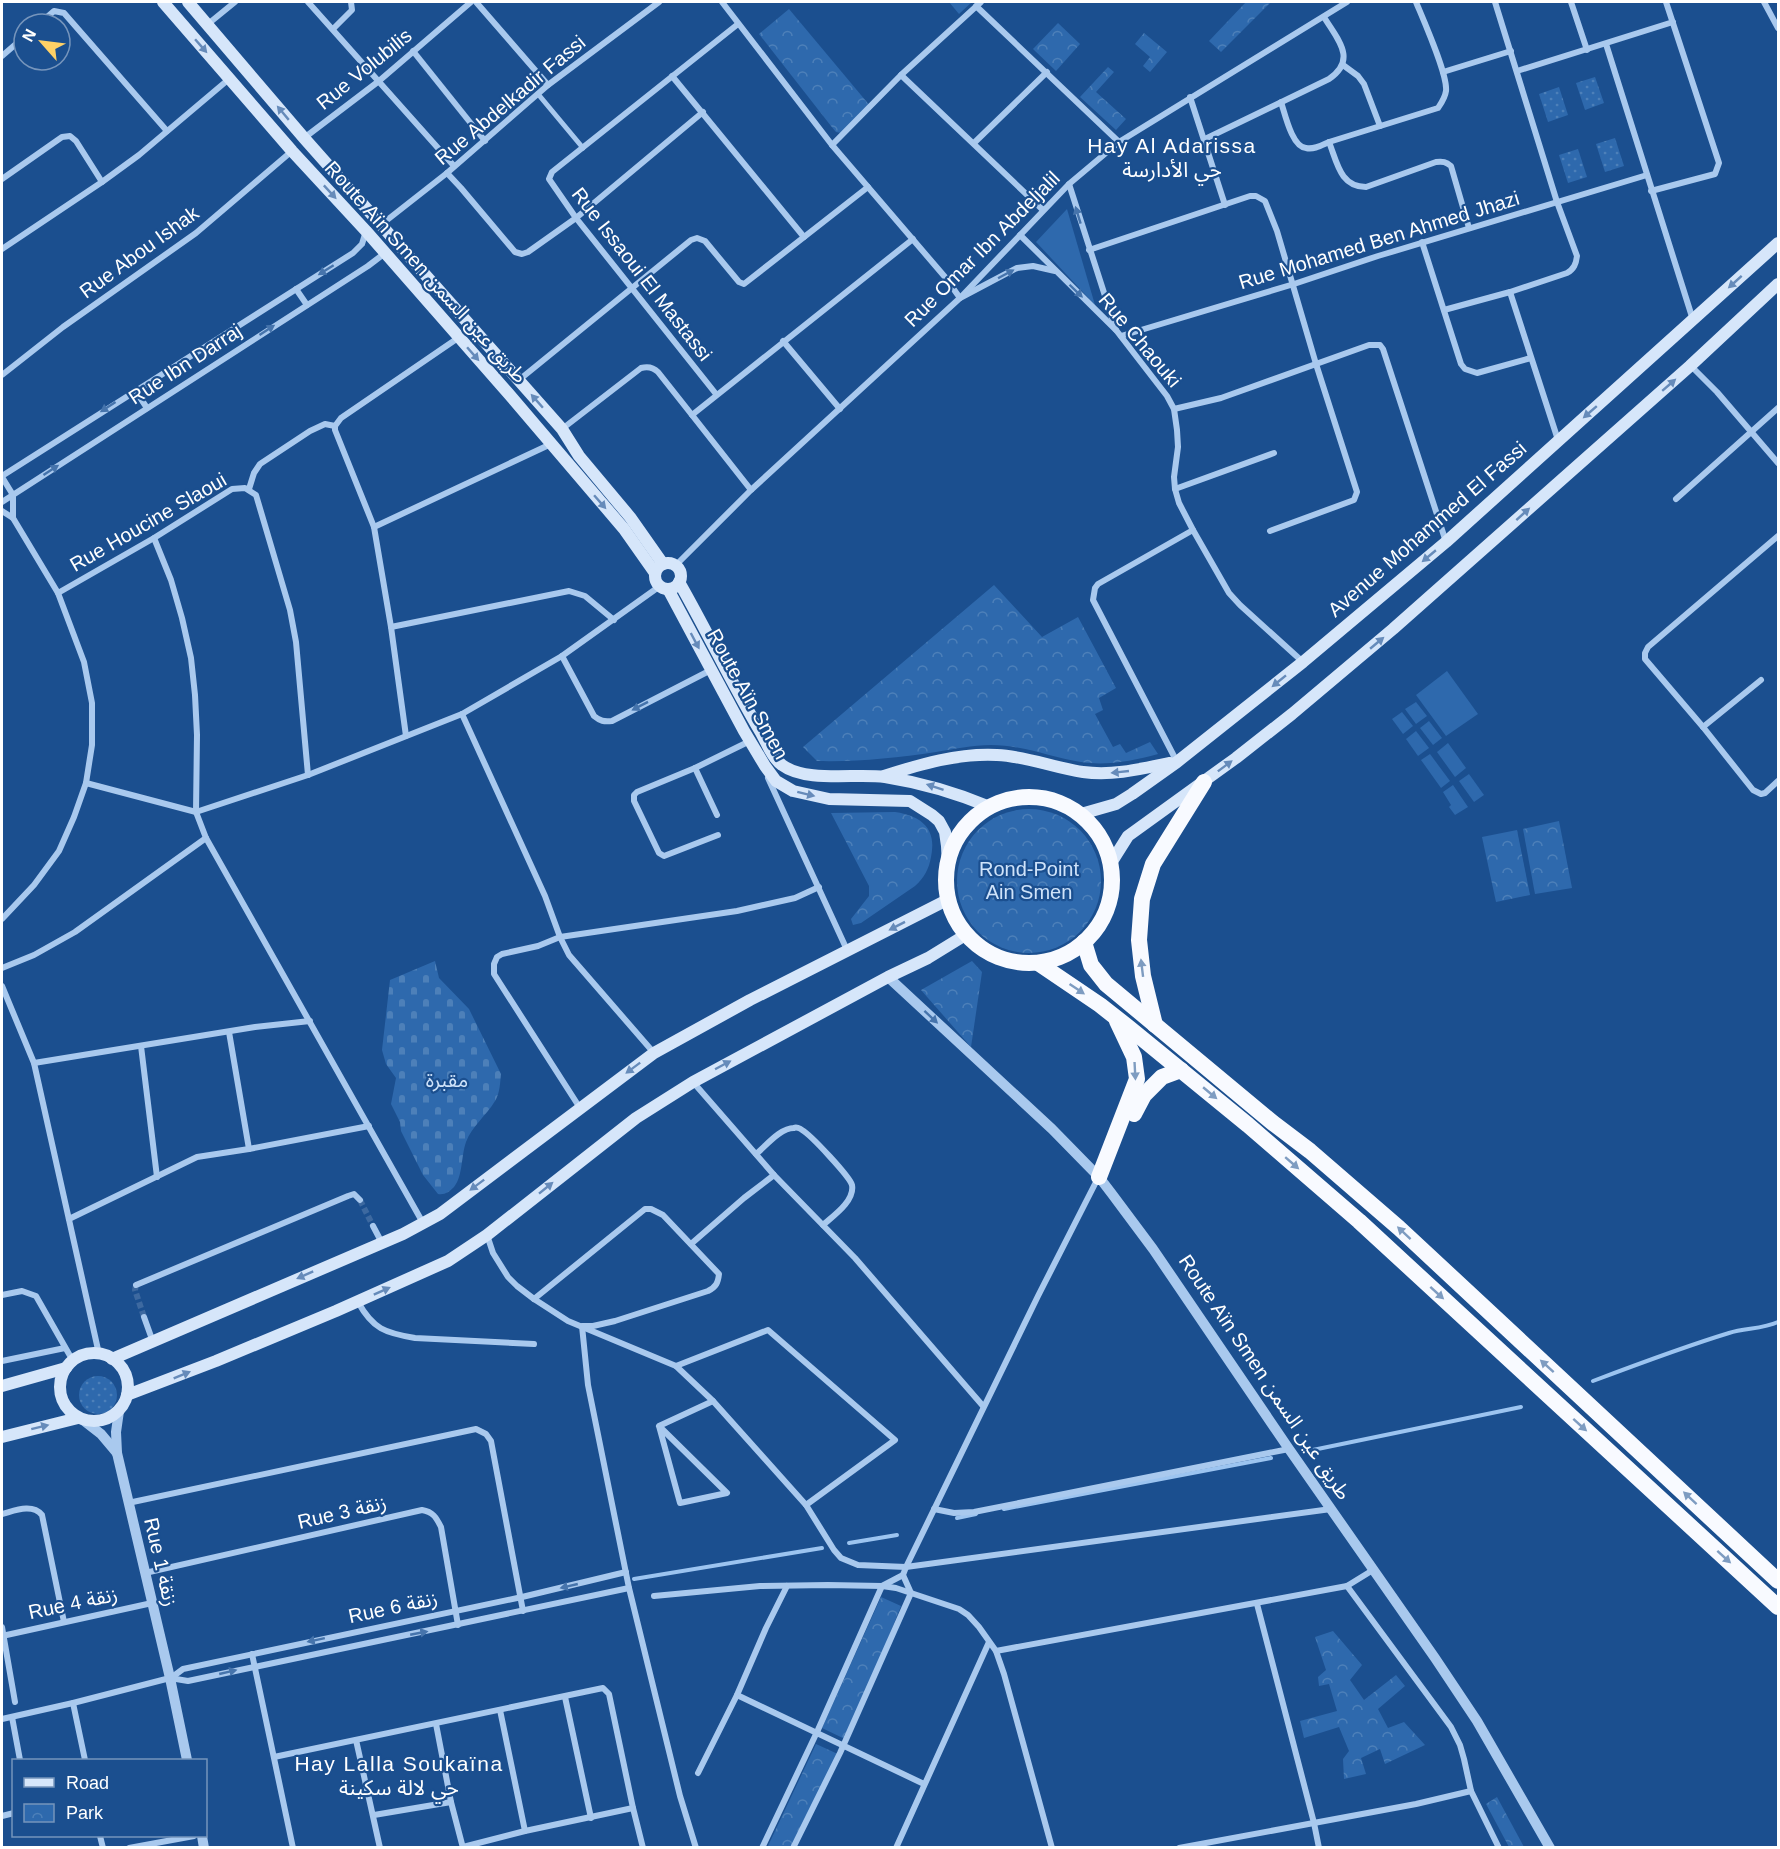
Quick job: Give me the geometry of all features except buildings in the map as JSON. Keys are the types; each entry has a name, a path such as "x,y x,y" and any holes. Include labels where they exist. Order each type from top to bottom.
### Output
{"highway":[{"path":"1155,1025 1143,976 1139,940 1142,899 1153,864 1204,782"},
{"path":"1033,797 1061,803 1080,814 1101,837 1111,862 1112,886 1108,906 1100,924 1084,942 1064,955 1038,963 1016,962 999,957 984,949 967,934 956,918 949,899 947,883 952,851 963,831 976,816 990,807 1011,799 1033,797"},
{"path":"1084,942 1091,965 1106,984 1310,1151 1399,1228 1779,1581"},
{"path":"1038,963 1116,1017 1240,1118 1359,1221 1779,1607"},
{"path":"1098,1177 1137,1079 1134,1057 1116,1017"},
{"path":"1098,1177 1144,1095 1162,1077 1181,1070"}],"main road":[{"name":"Route Aïn Smen طريق عين السمن","path":"163,2 292,151 385,252 659,568"},
{"name":"Route Aïn Smen طريق عين السمن","path":"188,2 304,138 562,429 579,456 630,517 659,568"},
{"name":"Avenue Mohammed El Fassi","path":"1080,814 1122,801 1177,762 1303,662 1446,542 1779,243"},
{"path":"1111,862 1128,836 1204,782 1292,714 1393,629 1779,285"},
{"path":"670,563 676,565 681,575 679,582 674,587 664,588 656,580 659,568 670,563"},
{"name":"Route Aïn Smen","path":"679,582 780,765 794,772 826,776 881,776 925,784 990,807"},
{"name":"Route Aïn Smen","path":"664,588 750,741 776,781 793,791 829,800 910,801 939,821 945,832 948,846 948,867"},
{"path":"881,776 958,756 999,755 1083,772 1106,773 1132,771 1177,762"},
{"path":"112,1359 382,1243 440,1214 654,1053 750,1000 949,899"},
{"path":"128,1395 216,1362 448,1262 487,1235 636,1118 693,1082 888,977 928,958 967,934"},
{"path":"2,1386 70,1364 87,1354 99,1354 112,1359 121,1366 128,1385 128,1395 119,1411 104,1420 93,1422 81,1419 2,1437"},
{"path":"70,1364 60,1384 61,1396 66,1406 81,1419"}],"street":[{"path":"208,24 235,2"},
{"path":"308,2 454,166"},
{"path":"333,29 352,10 351,2"},
{"name":"Rue Volubilis","path":"304,138 379,81 471,2"},
{"path":"476,2 548,85"},
{"name":"Rue Abdelkadir Fassi","path":"382,224 447,173 548,85 659,2"},
{"path":"722,2 832,145 914,239 960,298 1017,268 1033,266 1056,271"},
{"name":"Rue Omar Ibn Abdeljalil","path":"676,565 751,490 960,298 1069,184 1119,142 1347,2"},
{"path":"1281,102 1295,140 1300,147 1306,149 1438,108 1443,101 1446,89 1443,72 1416,2"},
{"path":"1444,310 1567,273 1572,270 1577,256 1557,202 1495,2"},
{"path":"1571,2 1587,50"},
{"path":"1651,191 1715,174 1719,163 1666,2"},
{"path":"1764,2 1779,28"},
{"path":"832,145 978,4 1119,142"},
{"path":"1205,139 1339,72 1343,65 1342,49 1324,17"},
{"path":"72,22 167,131"},
{"path":"1516,71 1673,22"},
{"path":"538,94 583,148 738,24"},
{"path":"1605,44 1693,321"},
{"path":"413,51 485,141"},
{"path":"1443,72 1510,51"},
{"path":"1343,65 1358,76 1364,84 1380,126"},
{"path":"974,143 1047,72"},
{"path":"902,75 1043,210"},
{"path":"672,76 804,237"},
{"path":"2,249 102,182 229,78"},
{"path":"1190,98 1225,205"},
{"path":"447,173 515,252 522,254 576,218 703,112"},
{"path":"2,179 62,136 67,136 76,141 102,182"},
{"path":"1329,142 1344,178 1350,185 1357,187 1366,188 1436,162 1444,161 1449,164 1469,228"},
{"name":"Rue Issaoui El Mastassi","path":"583,148 552,172 550,182 716,394"},
{"name":"Rue Abou Ishak","path":"2,375 63,327 196,233 292,151"},
{"name":"Rue Mohamed Ben Ahmed Jhazi","path":"1120,336 1647,175"},
{"path":"1069,184 1116,330"},
{"path":"519,380 694,238 705,241 738,282 744,284 868,187"},
{"path":"1089,250 1250,196 1256,196 1265,201 1277,231 1316,364 1357,487 1354,500 1270,531"},
{"name":"Rue Ibn Darraj","path":"2,476 353,253 362,244 366,231"},
{"name":"Rue Chaouki","path":"1020,235 1116,330 1167,396 1174,409 1178,447 1174,477 1175,489 1192,530 1229,593 1303,662"},
{"path":"692,414 914,239"},
{"path":"1422,242 1461,364 1465,369 1477,373 1531,358"},
{"name":"Rue Ibn Darraj","path":"2,502 368,266 385,252"},
{"path":"296,289 307,305"},
{"path":"1510,292 1558,440"},
{"path":"335,428 341,417 458,338"},
{"path":"783,341 840,409"},
{"path":"1174,409 1221,398 1376,344 1383,349 1446,542"},
{"path":"1690,366 1718,393 1779,463"},
{"path":"562,429 641,368 654,368 751,490"},
{"path":"135,390 147,408"},
{"path":"1676,499 1779,408"},
{"path":"249,489 254,473 260,464 310,431 325,424 335,428 374,527 392,627 406,736"},
{"path":"374,527 551,444"},
{"path":"1175,489 1274,453"},
{"path":"2,476 13,495 13,518"},
{"name":"Rue Houcine Slaoui","path":"58,593 154,538 232,489 239,487 249,489 257,498 270,538 293,626 308,775"},
{"path":"2,511 13,518 58,593 84,662 92,702 92,745 86,783 74,817 59,851 34,885 2,919"},
{"path":"1177,762 1093,600 1093,594 1098,584 1192,530"},
{"path":"1779,536 1646,650 1645,659 1753,790 1761,794 1765,793 1779,781"},
{"path":"154,538 171,580 191,658 195,695 196,812 206,838 423,1223"},
{"path":"86,783 196,812 308,775 462,714 562,656 664,588"},
{"path":"392,627 569,591 585,596 614,620"},
{"path":"562,656 594,716 606,722 711,670"},
{"path":"1703,727 1761,680"},
{"path":"462,714 545,896 569,955 654,1053"},
{"path":"718,835 664,856 659,853 634,801 634,795 750,741"},
{"path":"757,753 847,950"},
{"path":"695,768 717,815"},
{"path":"2,968 75,932 206,838"},
{"path":"580,1108 494,974 497,957 538,946 560,937 747,909 795,898 819,887"},
{"name":"Route Aïn Smen طريق عين السمن","path":"888,977 1046,1124 1098,1177 1153,1249 1477,1721 1550,1848"},
{"path":"2,986 34,1063 99,1354"},
{"path":"34,1063 310,1021"},
{"path":"229,1032 249,1149"},
{"path":"141,1046 157,1177"},
{"path":"693,1082 774,1175 855,1258 983,1406"},
{"path":"69,1219 197,1157 369,1126"},
{"path":"756,1154 790,1128 796,1127 803,1130 815,1142 846,1175 852,1185 847,1202 823,1225"},
{"path":"691,1244 774,1175"},
{"path":"762,1848 882,1586 903,1575 983,1406 1098,1177"},
{"path":"136,1285 348,1196 354,1194 360,1200"},
{"path":"534,1299 645,1209 651,1209 663,1215 719,1274 715,1287 708,1291 615,1321 582,1326"},
{"path":"373,1226 382,1243"},
{"path":"487,1235 504,1271 517,1286 534,1299 568,1321 676,1366 713,1401 806,1505 834,1550 846,1561 858,1565 906,1567 1331,1509"},
{"path":"2,1295 22,1291 36,1296 65,1348 70,1364"},
{"path":"358,1302 367,1318 384,1330 397,1335 415,1338 534,1344"},
{"path":"144,1317 153,1342"},
{"path":"582,1326 588,1385 629,1588 680,1796 696,1848"},
{"path":"676,1366 768,1330 896,1440 806,1505"},
{"path":"2,1361 65,1348"},
{"path":"659,1426 713,1401"},
{"name":"Rue 1 زنقة","path":"119,1411 116,1432 117,1453 187,1759"},
{"path":"81,1419 101,1434 117,1453"},
{"path":"659,1426 689,1456 728,1493 680,1503 659,1426"},
{"path":"128,1503 476,1429 486,1434 491,1441 523,1611"},
{"path":"934,1509 954,1513 974,1512 1289,1449"},
{"path":"2,1514 33,1509 42,1515 64,1622"},
{"name":"Rue 3 زنقة","path":"145,1573 422,1510 435,1515 441,1527 458,1625"},
{"path":"996,1651 1347,1586 1373,1570"},
{"name":"Rue 6 زنقة","path":"2,1719 170,1678 183,1669 522,1597 626,1572"},
{"path":"793,1848 844,1744 911,1593 903,1575"},
{"path":"654,1596 760,1586 882,1586 959,1609 968,1615 996,1651 1052,1848"},
{"path":"698,1773 787,1586"},
{"path":"1347,1586 1451,1727 1460,1745 1471,1791 1499,1848"},
{"name":"Rue 6 زنقة","path":"170,1678 188,1681 255,1665 629,1588"},
{"name":"Rue 4 زنقة","path":"2,1636 152,1603"},
{"path":"1257,1604 1319,1848"},
{"path":"2,1627 15,1702"},
{"path":"896,1848 989,1642"},
{"path":"252,1654 292,1848"},
{"path":"274,1757 603,1688 609,1694 643,1848"},
{"path":"737,1695 924,1784"},
{"path":"565,1697 591,1818"},
{"path":"73,1703 85,1759"},
{"path":"500,1710 525,1831"},
{"path":"12,1717 20,1759"},
{"path":"436,1724 451,1802 463,1847 633,1808"},
{"path":"356,1740 380,1848"},
{"path":"1179,1848 1471,1791"},
{"path":"374,1815 451,1802"},
{"path":"129,1848 190,1837"}],"green space":[{"path":"949,2 972,2 959,14"},
{"path":"1246,2 1271,2 1221,52 1209,41"},
{"path":"789,9 871,107 841,133 836,132 831,126 759,34"},
{"path":"1058,23 1080,44 1056,71 1033,49"},
{"path":"1144,33 1167,52 1150,72 1143,66 1150,57 1135,44"},
{"path":"1108,67 1114,72 1096,92 1126,119 1116,130 1080,97"},
{"path":"1595,77 1604,103 1585,110 1576,83"},
{"path":"1559,87 1568,115 1548,122 1539,94"},
{"path":"1615,138 1624,166 1605,172 1596,144"},
{"path":"1578,149 1587,177 1568,183 1559,155"},
{"path":"1067,209 1095,305 1036,242"},
{"path":"994,585 1042,637 1078,617 1116,688 1099,698 1103,710 1095,714 1113,747 1120,744 1126,753 1150,742 1158,754 1120,762 1091,763 1014,747 991,745 876,759 817,761 803,747"},
{"path":"1447,671 1478,714 1446,736 1416,695"},
{"path":"1416,702 1427,716 1416,724 1405,709"},
{"path":"1402,712 1413,726 1403,734 1392,719"},
{"path":"1429,721 1442,738 1433,745 1420,728"},
{"path":"1416,731 1429,748 1418,756 1406,739"},
{"path":"1448,743 1466,768 1455,777 1437,752"},
{"path":"1430,754 1450,781 1441,788 1421,760"},
{"path":"1469,774 1484,795 1474,802 1459,781"},
{"path":"1453,785 1468,807 1455,815 1443,792"},
{"name":"Rond-Point Ain Smen","path":"1029,809 1057,814 1080,830 1096,853 1101,881 1096,909 1080,932 1057,948 1029,953 1001,948 978,932 962,909 957,881 962,853 978,830 1001,814"},
{"path":"895,812 920,821 929,832 932,847 929,865 915,886 861,923 853,925 851,919 869,896 869,886 831,813"},
{"path":"1559,821 1572,888 1535,894 1523,829"},
{"path":"1517,830 1530,895 1496,902 1482,837"},
{"name":"مقبرة","path":"435,961 439,978 469,1009 501,1074 497,1098 466,1142 457,1182 445,1194 438,1194 423,1175 401,1131 400,1122 391,1104 396,1078 386,1064 382,1050 390,980"},
{"path":"972,961 982,972 971,1047 921,990"},
{"path":"98,1376 112,1381 117,1395 112,1409 98,1414 84,1409 79,1395 84,1381"},
{"path":"881,1597 901,1606 847,1740 822,1728"},
{"path":"1333,1631 1362,1665 1350,1680 1364,1700 1396,1675 1405,1686 1378,1709 1388,1728 1404,1722 1425,1745 1385,1764 1380,1749 1361,1758 1366,1774 1344,1779 1343,1759 1349,1751 1339,1727 1304,1738 1300,1721 1337,1711 1329,1684 1319,1686 1318,1677 1326,1670 1315,1637"},
{"path":"816,1744 840,1755 791,1847 767,1848"},
{"path":"1497,1797 1524,1847 1509,1847 1486,1804"}],"waterway":[{"path":"1593,1381 1712,1338 1778,1322"},
{"path":"1308,1451 1521,1407"},
{"path":"1004,1509 1271,1458"},
{"path":"957,1518 976,1514"},
{"path":"849,1543 897,1535"},
{"path":"634,1579 822,1548"}],"tunnel":[{"path":"360,1200 373,1226"},
{"path":"136,1285 135,1290 144,1317"}],"district":[{"name":"Hay Al Adarissa حي الأدارسة","path":"1172,158"},
{"name":"Hay Lalla Soukaïna حي لالة سكينة","path":"399,1776"}]}
